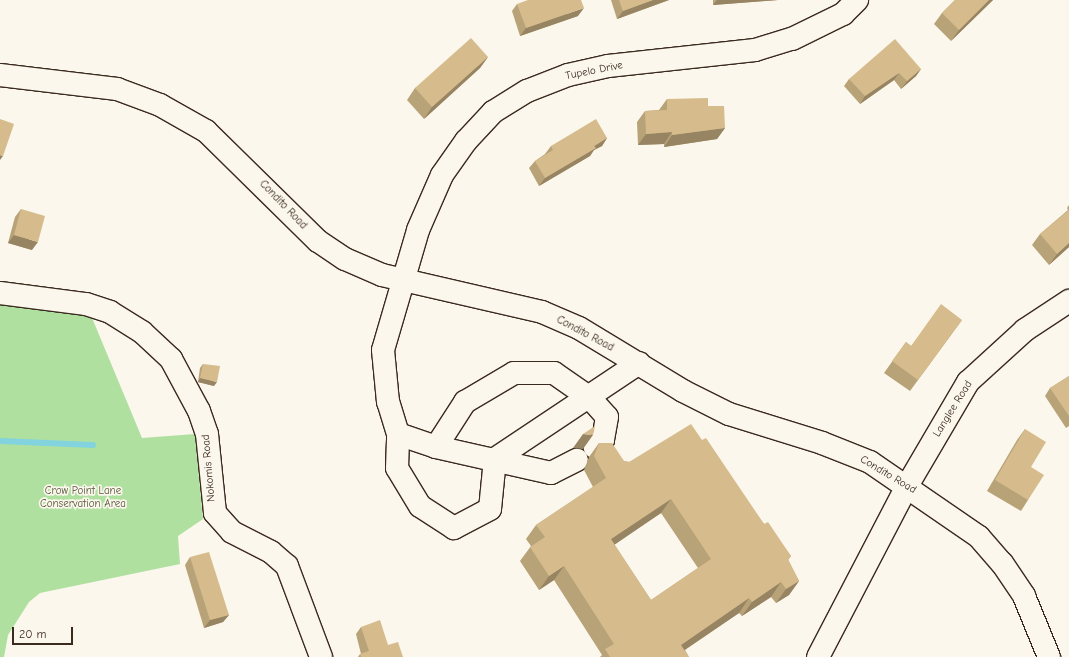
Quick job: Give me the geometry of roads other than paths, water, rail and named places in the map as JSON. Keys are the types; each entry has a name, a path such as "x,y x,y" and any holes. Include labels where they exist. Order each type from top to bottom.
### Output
{"street":[{"name":"Tupelo Drive","path":"495,459 490,509 454,528 420,506 397,468 398,434 388,402 382,350 405,279 418,230 442,175 466,141 494,112 527,90 568,75 608,66 755,50 792,39 843,14 857,0"},
{"name":"Condito Road","path":"0,75 117,88 160,105 206,131 318,241 345,259 382,275 405,279 542,312 579,328 729,414 822,443 870,462 979,536 1002,562 1024,596 1049,657"},
{"name":"Nokomis Road","path":"0,293 86,304 110,312 142,332 171,359 199,410 207,434 214,512 232,532 271,552 287,566 321,657"},
{"name":"Langlee Road","path":"818,657 907,486 968,382 1019,335 1069,301"},
{"path":"495,459 590,398 639,363"},
{"path":"436,447 465,402 514,373 554,373 590,398 607,417 604,440 595,447"},
{"path":"398,434 436,447 495,459 551,473 577,460"}],"waterway":[{"path":"0,441 93,445"}],"park label":[{"name":"Crow Point Lane Conservation Area","path":"83,498"}]}
